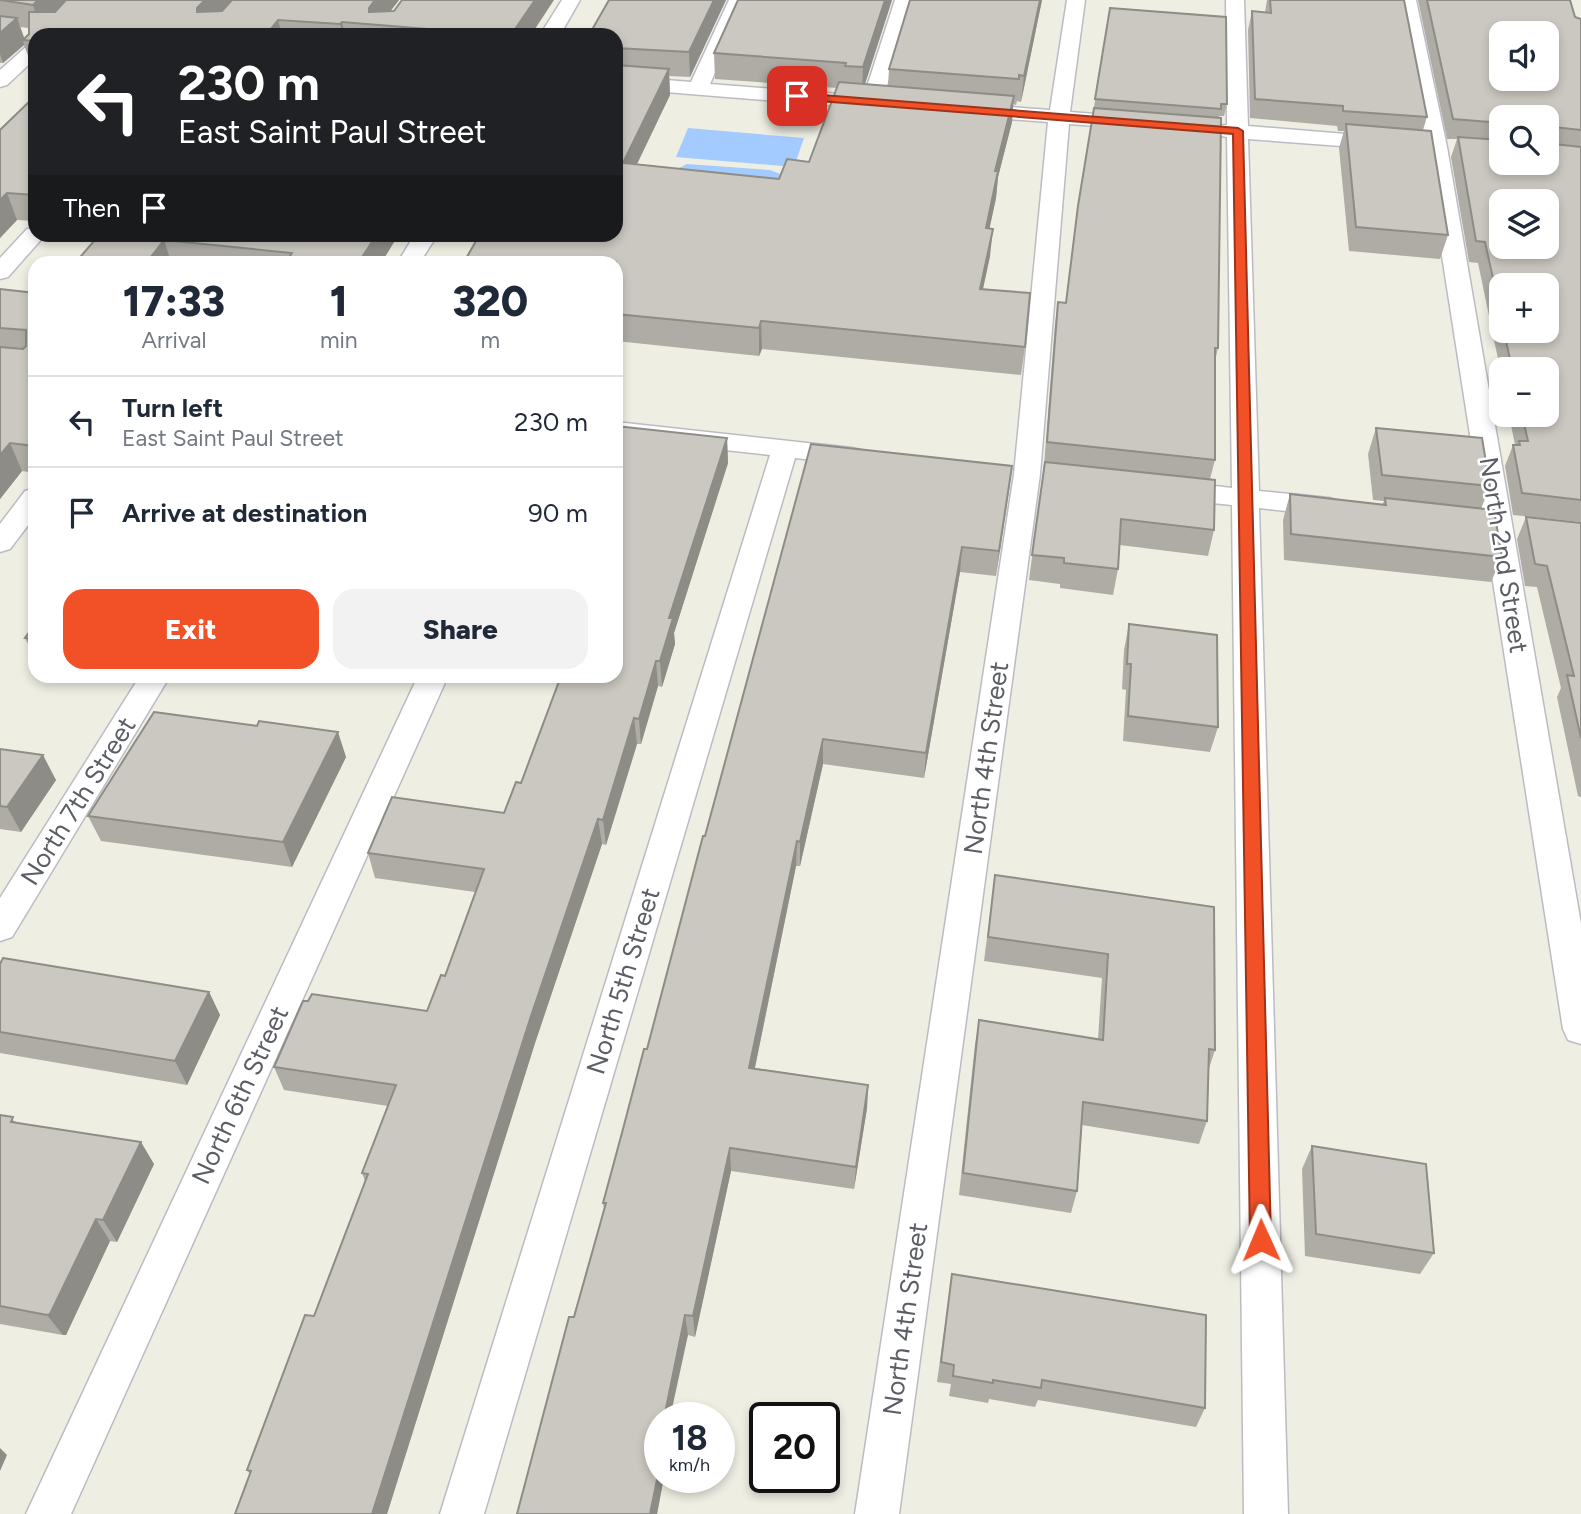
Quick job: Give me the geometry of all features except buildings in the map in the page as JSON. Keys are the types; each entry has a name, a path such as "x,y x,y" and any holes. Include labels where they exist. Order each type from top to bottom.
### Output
{"lane":[{"path":"554,28 571,0"},
{"path":"698,89 738,0"},
{"path":"872,102 904,0"},
{"name":"North 4th Street","path":"877,1514 1027,474 1059,117 1076,0"},
{"path":"1235,0 1266,1514"},
{"name":"North 2nd Street","path":"1407,0 1426,146 1485,524 1581,1028"},
{"path":"0,81 28,44"},
{"path":"623,83 899,104"},
{"path":"952,109 1156,125"},
{"path":"1197,128 1426,146"},
{"path":"0,272 28,242"},
{"path":"623,431 879,459"},
{"name":"North 5th Street","path":"462,1514 785,449"},
{"path":"1150,488 1352,510"},
{"path":"0,543 28,506"},
{"path":"1485,524 1526,528"},
{"name":"North 7th Street","path":"0,927 151,683"},
{"name":"North 6th Street","path":"48,1514 430,683"}],"water":[{"path":"688,128 804,138 794,167 676,157"},
{"path":"687,164 770,170 783,175 774,185 677,169"}],"route":[{"path":"797,96 1238,131 1261,1240"}]}
